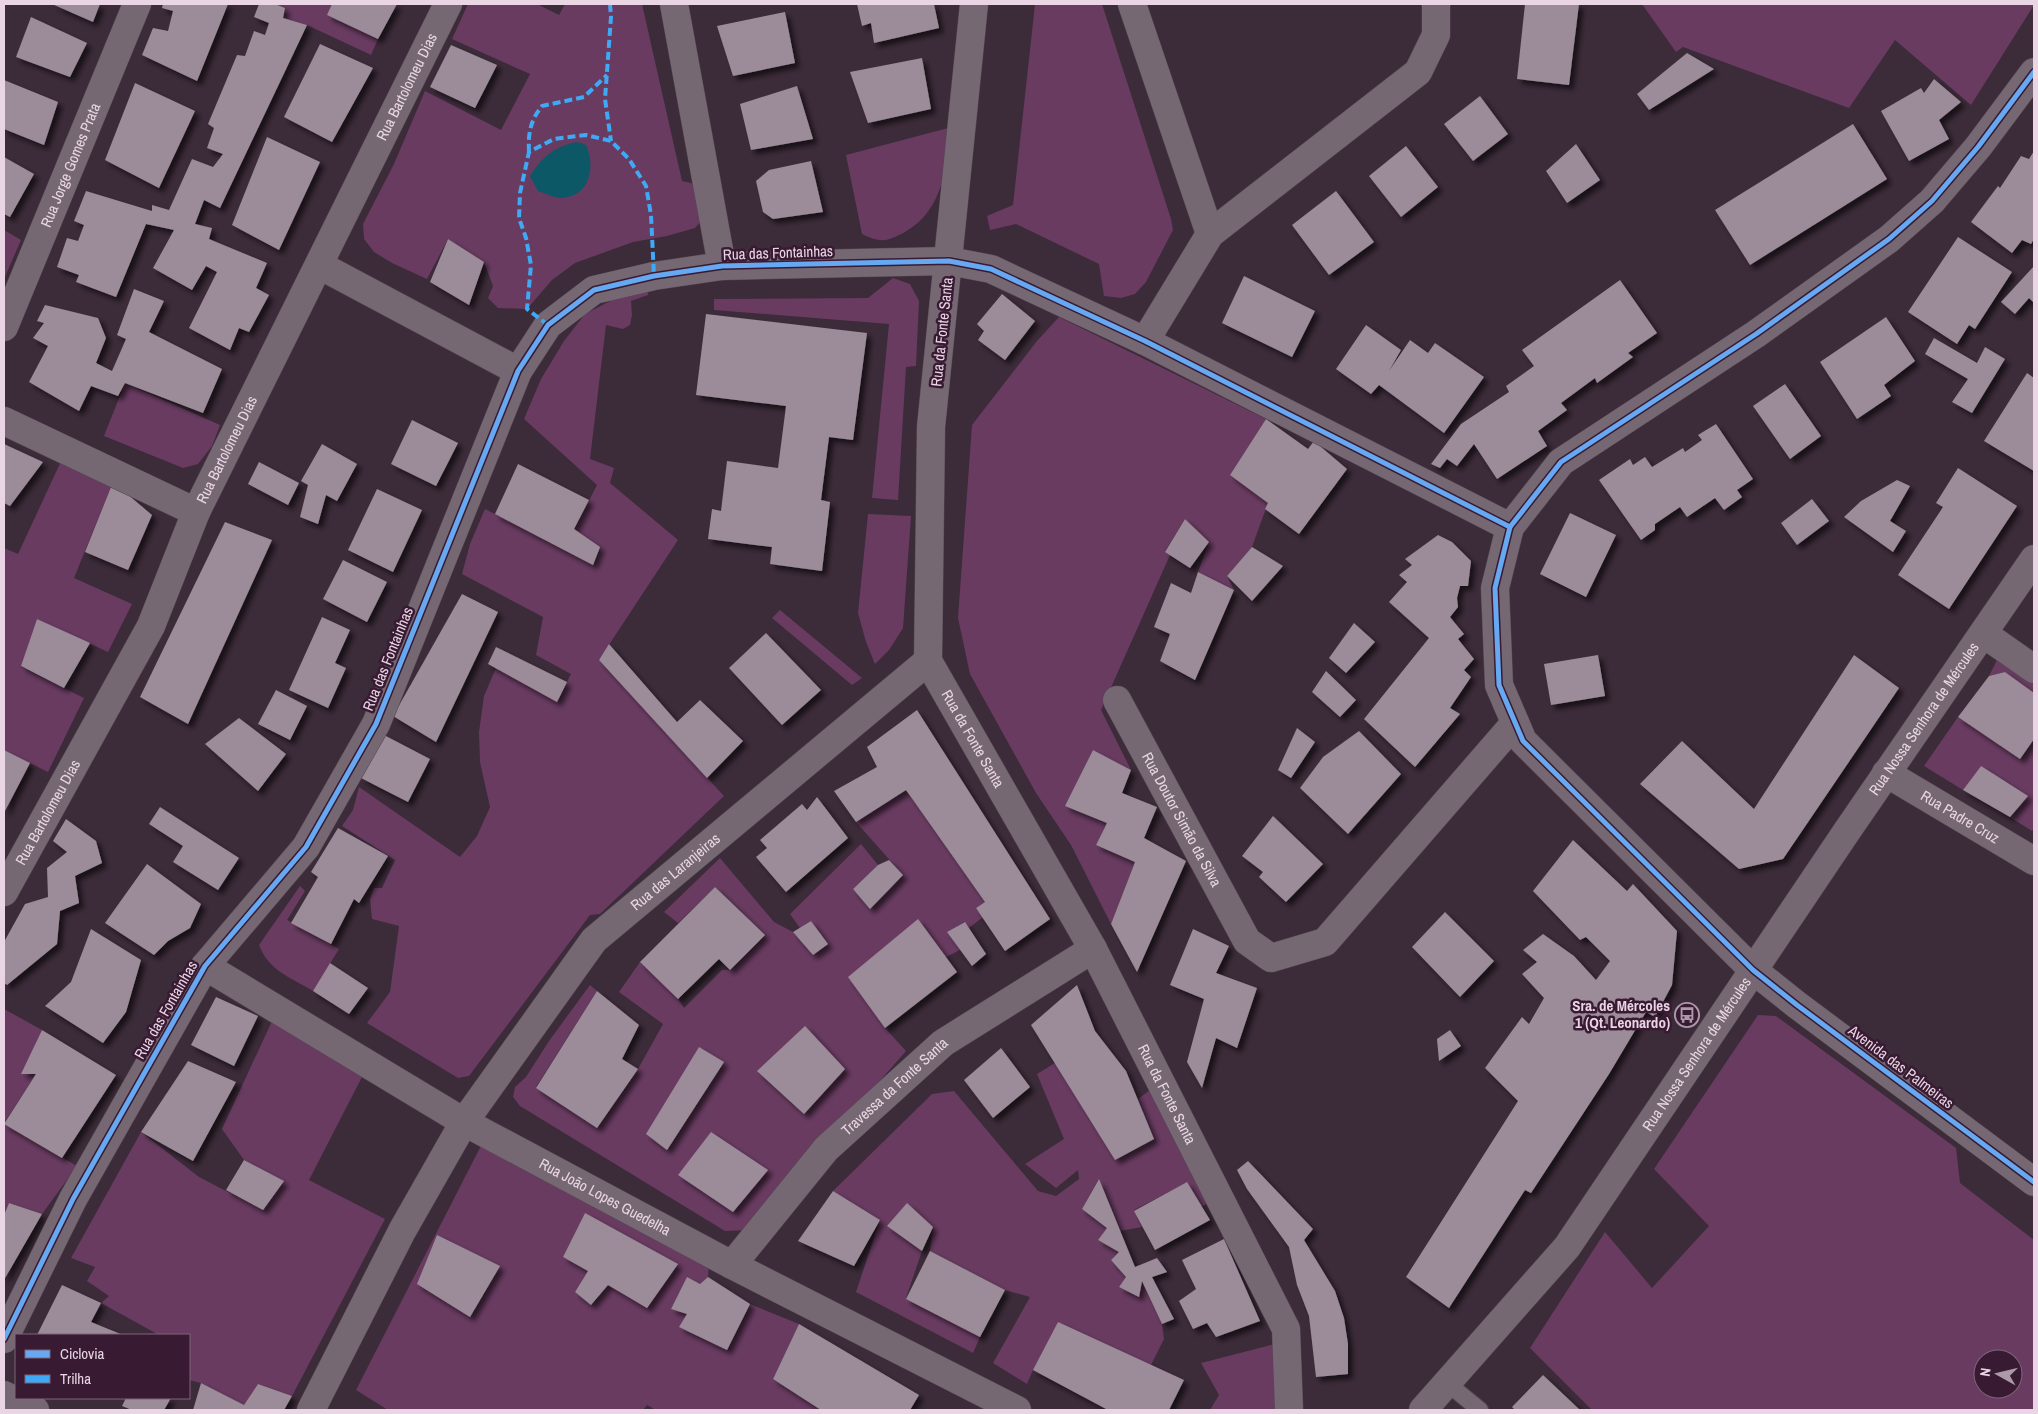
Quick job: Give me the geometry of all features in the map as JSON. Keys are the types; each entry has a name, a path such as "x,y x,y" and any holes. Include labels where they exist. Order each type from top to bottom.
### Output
{"street":[{"name":"Rua Jorge Gomes Prata","path":"4,327 137,4"},
{"name":"Rua Bartolomeu Dias","path":"4,892 151,626 196,512 448,4"},
{"path":"674,4 722,266"},
{"name":"Rua da Fonte Santa","path":"974,4 931,427 928,661 1093,949 1286,1329 1289,1410"},
{"path":"1132,4 1210,234"},
{"path":"1145,342 1210,234 1418,72 1436,35 1436,4"},
{"path":"1510,527 1561,462 1756,334 1889,239 1932,200 1978,147 2034,72"},
{"name":"Rua das Fontainhas","path":"4,1339 74,1199 205,966 306,847 376,724 518,371 548,325 594,290 654,276 722,266 949,261 991,269 1145,342 1510,527"},
{"path":"319,265 518,371"},
{"path":"4,421 196,512"},
{"name":"Avenida das Palmeiras","path":"1510,527 1495,588 1499,685 1523,741 1753,970 2034,1182"},
{"name":"Rua Nossa Senhora de Mércules","path":"1423,1410 1567,1247 1886,773 1984,634 2034,559"},
{"path":"1984,634 2034,669"},
{"name":"Rua das Laranjeiras","path":"311,1410 402,1231 464,1122 594,940 928,661"},
{"name":"Rua Doutor Simão da Silva","path":"1116,700 1247,941 1271,958 1325,942 1515,723"},
{"name":"Rua Padre Cruz","path":"1886,773 2034,861"},
{"name":"Travessa da Fonte Santa","path":"732,1264 826,1148 943,1043 1093,949"},
{"name":"Rua João Lopes Guedelha","path":"205,966 464,1122 732,1264 1017,1410"},
{"path":"4,1395 35,1410"}],"lane":[{"path":"1447,1383 1480,1410"}],"shaded area":[{"path":"275,4 332,4 328,15 378,39 371,55 307,25 283,18 285,8"},
{"path":"468,4 537,4 559,15 565,4 642,4 682,181 691,183 702,192 703,219 695,228 667,236 633,242 575,263 552,280 527,309 498,308 488,298 493,286 484,262 448,239 427,279 392,263 374,252 364,239 363,224 394,164 425,91 501,130 530,74 452,39"},
{"path":"1035,4 1102,4 1173,230 1146,282 1135,294 1121,298 1104,296 1099,264 1016,224 990,230 987,216 1013,205"},
{"path":"1642,4 2034,5 1971,105 1895,40 1849,108 1683,47 1676,52"},
{"path":"952,127 945,172 941,186 928,212 918,223 893,238 879,240 862,234 846,155"},
{"path":"4,230 21,240 4,279"},
{"path":"893,278 910,284 919,301 916,366 906,367 898,500 872,498 889,324 714,310 714,299 868,298"},
{"path":"649,285 648,295 631,301 632,315 630,325 623,329 606,325 590,459 614,468 610,483 678,540 599,660 724,796 600,914 590,915 469,1076 458,1078 367,1023 390,992 399,926 372,919 370,899 374,888 382,888 395,860 342,826 353,810 359,787 460,857 477,836 490,807 480,762 479,732 484,696 496,668 557,701 571,674 536,655 543,617 462,574 470,544 485,509 593,564 599,547 574,529 597,485 524,419 541,379 564,341 585,314 614,299"},
{"path":"1059,317 1266,419 1230,475 1268,503 1252,547 1227,576 1234,590 1198,572 1209,542 1185,519 1165,551 1170,555 1101,710 1131,770 1093,750 1066,806 1107,823 1096,845 1135,862 1111,924 1071,845 1036,793 970,674 958,618 972,425 1037,341"},
{"path":"125,383 220,425 212,446 198,464 183,468 104,436"},
{"path":"63,457 113,482 74,578 132,604 108,652 37,619 21,667 84,698 48,772 4,750 4,548 18,554"},
{"path":"868,514 911,516 903,628 889,650 875,664 866,642 858,613"},
{"path":"780,610 862,678 852,685 772,618"},
{"path":"2001,652 2034,675 2034,693 2005,672 1989,676"},
{"path":"1958,717 2020,759 2034,739 2034,828 2032,831 2010,817 1981,766 1963,790 1924,766"},
{"path":"906,790 985,902 976,908 983,917 969,928 964,922 948,932 960,950 946,957 885,1028 906,1051 749,1230 725,1231 520,1106 513,1097 515,1087 526,1077 549,1041 590,985 597,991 536,1087 597,1128 638,1069 663,1024 619,992 640,962 678,999 684,1008 722,970 730,970 764,935 715,887 678,923 664,912 720,858 774,922 793,932 813,955 828,944 811,921 800,928 790,914 861,844 878,865 853,889 870,908 903,875 856,822"},
{"path":"300,886 305,891 287,920 339,949 313,991 274,967 263,954 259,945"},
{"path":"4,1009 42,1030 22,1073 36,1074 4,1123"},
{"path":"1758,1015 1776,1016 1956,1148 1960,1183 2034,1240 2034,1410 1592,1410 1530,1348 1605,1232 1652,1288 1709,1226 1654,1169"},
{"path":"272,1021 363,1075 309,1180 385,1219 292,1396 258,1384 244,1405 201,1383 190,1380 190,1334 157,1334 101,1303 109,1296 87,1281 95,1267 71,1258 141,1132 199,1177 263,1210 283,1181 244,1160 222,1129"},
{"path":"1055,1063 1115,1160 1154,1139 1138,1099 1154,1087 1212,1199 1202,1207 1186,1183 1134,1210 1142,1227 1120,1231 1098,1180 1082,1209 1107,1228 1098,1240 1119,1252 1111,1260 1126,1277 1119,1287 1139,1296 1142,1281 1162,1324 1164,1339 1151,1365 1033,1370 1027,1384 993,1363 1030,1297 1005,1290 930,1251 933,1227 887,1226 922,1251 906,1298 980,1337 973,1353 856,1292 880,1220 833,1191 932,1094 954,1091 1038,1191 1056,1196 1079,1179 1078,1170 1056,1188 1025,1164 1064,1139 1037,1074"},
{"path":"4,1124 77,1166 42,1214 9,1203 4,1215"},
{"path":"487,1134 709,1261 708,1277 700,1284 687,1278 671,1309 687,1314 680,1327 727,1350 750,1304 799,1324 773,1379 821,1410 656,1410 647,1405 643,1410 388,1410 356,1390","holes":["585,1213 647,1307 608,1285 592,1305 575,1292 588,1271 563,1257"]},
{"path":"1275,1344 1278,1410 1210,1410 1219,1395 1201,1363"}],"water":[{"path":"577,142 586,145 589,154 590,171 584,187 571,196 561,198 538,191 530,176 539,163 550,153 562,146"}],"building":[{"path":"52,4 100,4 93,22"},
{"path":"163,4 228,4 197,81 142,55 153,28 168,31 173,11 162,8"},
{"path":"259,4 275,4 285,8 283,18 307,25 220,208 204,200 195,224 212,228 209,239 267,263 256,288 269,295 249,332 239,328 230,350 189,328 217,272 206,266 192,290 153,268 174,230 146,224 116,297 76,282 79,275 57,267 67,238 78,241 84,225 74,221 86,191 152,211 152,205 169,210 192,159 213,167 223,154 207,148 214,128 208,124 237,55 245,56 254,31 265,35 269,23 254,17"},
{"path":"332,4 397,4 378,39 327,15"},
{"path":"857,4 934,4 939,28 874,43 871,23 862,26"},
{"path":"1525,4 1579,4 1569,85 1517,79"},
{"path":"785,12 795,63 733,76 717,26"},
{"path":"31,17 87,43 70,77 16,57"},
{"path":"320,44 373,68 332,142 284,117"},
{"path":"451,45 497,65 475,108 430,87"},
{"path":"1687,53 1714,69 1649,110 1637,94"},
{"path":"922,58 931,109 868,123 850,72"},
{"path":"1934,79 1961,102 1939,120 1949,139 1909,161 1881,111 1921,88 1924,93"},
{"path":"4,80 58,102 44,145 4,129"},
{"path":"135,83 195,111 159,188 105,160"},
{"path":"797,86 813,139 751,150 740,104"},
{"path":"1480,96 1508,134 1473,161 1444,124"},
{"path":"1853,124 1887,179 1750,265 1715,210"},
{"path":"267,137 320,162 279,250 232,225"},
{"path":"1576,144 1600,180 1567,203 1546,171"},
{"path":"1406,146 1438,187 1401,217 1369,176"},
{"path":"2034,151 2034,239 2031,244 2022,240 2012,253 1971,222 1998,186 2000,188 2021,156 2029,159"},
{"path":"4,157 34,174 10,217 4,214"},
{"path":"811,161 823,212 773,219 763,212 756,181 769,170"},
{"path":"1336,191 1374,242 1329,275 1292,225"},
{"path":"1958,237 2012,272 1975,329 1969,325 1957,344 1908,312"},
{"path":"448,239 484,262 469,305 430,282"},
{"path":"2034,266 2034,303 2029,298 2015,314 2001,302"},
{"path":"1244,276 1315,311 1292,357 1222,323"},
{"path":"1620,280 1657,333 1628,353 1633,357 1597,383 1595,378 1561,403 1567,410 1538,431 1547,446 1497,479 1474,444 1457,466 1447,459 1440,468 1431,464 1461,424 1509,392 1506,386 1534,366 1522,350"},
{"path":"134,289 164,301 149,332 222,369 203,413 125,383 118,396 91,386 79,411 29,382 48,346 33,338 44,323 37,321 45,305 98,318 106,338 96,363 112,371 126,339 117,335"},
{"path":"1002,294 1035,321 1005,360 978,340 984,331 977,324"},
{"path":"706,314 867,333 853,440 829,437 821,500 830,502 822,571 770,564 772,547 708,539 712,509 721,511 727,461 778,468 786,406 696,395"},
{"path":"1886,317 1915,361 1884,385 1891,396 1857,419 1820,362"},
{"path":"1366,325 1401,350 1389,371 1410,340 1428,353 1435,343 1484,377 1444,433 1379,385 1371,394 1336,369"},
{"path":"1934,338 1977,363 1985,347 2005,359 1972,413 1952,402 1968,379 1925,354"},
{"path":"2027,373 2034,378 2034,471 1984,441"},
{"path":"1785,384 1821,436 1790,459 1753,406"},
{"path":"1266,419 1308,449 1314,441 1347,469 1299,534 1265,509 1268,503 1230,475"},
{"path":"412,420 458,443 436,486 391,464"},
{"path":"1716,424 1753,479 1737,490 1742,497 1724,510 1715,498 1687,517 1680,507 1655,524 1655,530 1641,540 1599,480 1630,459 1633,465 1645,457 1652,467 1683,448 1685,452 1702,440 1698,435"},
{"path":"4,444 43,462 10,506 4,503"},
{"path":"322,444 357,464 337,501 326,495 318,524 300,517 308,485 301,481"},
{"path":"259,462 299,483 288,505 248,484"},
{"path":"518,464 589,500 574,529 600,547 593,565 495,514"},
{"path":"1958,468 2017,506 1949,609 1898,575 1943,507 1936,503"},
{"path":"1897,480 1910,486 1890,521 1906,531 1893,552 1844,517 1861,501"},
{"path":"113,482 152,515 128,570 85,552"},
{"path":"377,489 422,510 393,572 348,550"},
{"path":"1812,499 1829,521 1797,545 1781,523"},
{"path":"1570,513 1616,535 1586,597 1540,574"},
{"path":"1185,519 1209,542 1190,568 1165,552"},
{"path":"225,522 272,540 188,724 140,697"},
{"path":"1438,535 1452,542 1471,561 1468,586 1460,586 1457,598 1458,607 1450,617 1464,634 1458,639 1474,659 1464,670 1471,677 1450,708 1460,714 1415,767 1364,719 1429,638 1389,602 1407,582 1399,575 1412,565 1405,559"},
{"path":"1252,547 1283,566 1252,601 1227,576"},
{"path":"343,560 387,582 367,622 323,599"},
{"path":"1198,572 1234,590 1195,680 1160,661 1170,634 1154,627 1171,583 1191,593"},
{"path":"462,594 498,612 436,742 393,716"},
{"path":"322,617 350,630 335,663 346,668 328,708 289,690"},
{"path":"37,619 90,643 64,688 21,666"},
{"path":"1354,623 1375,642 1346,673 1329,658"},
{"path":"766,633 821,690 782,725 729,668"},
{"path":"609,644 677,722 700,700 743,741 707,778 599,660"},
{"path":"496,647 567,682 557,702 488,664"},
{"path":"1598,655 1605,696 1551,705 1544,664"},
{"path":"1854,655 1899,688 1783,859 1739,869 1640,784 1682,741 1754,809"},
{"path":"1326,671 1356,700 1340,717 1312,692"},
{"path":"2005,672 2034,693 2034,739 2020,759 1958,717 1989,676"},
{"path":"276,690 307,706 290,740 258,724"},
{"path":"917,710 1050,919 1005,951 976,908 985,902 906,790 856,822 834,791 877,767 867,747"},
{"path":"239,718 286,754 258,791 205,744"},
{"path":"1297,728 1315,742 1291,778 1278,770"},
{"path":"1359,731 1401,774 1348,834 1300,788 1323,757"},
{"path":"384,735 430,759 408,802 361,778"},
{"path":"4,750 30,763 4,813"},
{"path":"1093,750 1131,770 1122,793 1157,807 1144,838 1186,861 1137,972 1111,924 1135,862 1096,845 1107,823 1065,806"},
{"path":"1981,766 2028,796 2010,817 1963,790"},
{"path":"817,797 848,838 786,892 756,857 767,848 760,840 802,804 807,810"},
{"path":"160,807 239,858 218,890 173,862 183,846 149,824"},
{"path":"1273,816 1323,864 1286,902 1259,877 1263,872 1242,856"},
{"path":"66,819 96,841 102,863 75,876 79,903 60,911 57,944 7,985 4,983 4,942 25,904 48,897 47,868 67,852 53,841"},
{"path":"338,828 388,856 359,903 354,899 331,944 291,923 318,877 311,872"},
{"path":"1573,840 1627,891 1633,884 1677,931 1672,985 1655,1017 1646,1012 1609,1074 1531,1193 1525,1190 1449,1308 1406,1277 1518,1101 1485,1068 1522,1017 1529,1024 1544,998 1522,974 1537,962 1523,950 1543,934 1574,956 1596,980 1610,961 1586,937 1580,940 1533,891"},
{"path":"889,860 903,875 870,909 853,889 878,865"},
{"path":"147,864 201,904 190,928 168,941 154,955 105,923"},
{"path":"715,887 765,935 730,970 719,959 678,999 640,962"},
{"path":"1445,912 1494,961 1460,997 1412,947"},
{"path":"918,919 957,972 885,1028 848,977"},
{"path":"811,921 828,944 813,955 793,932"},
{"path":"965,922 986,954 972,966 947,932"},
{"path":"91,929 141,960 126,1012 103,1043 45,1006 71,982"},
{"path":"1193,929 1229,946 1216,973 1257,988 1237,1048 1216,1038 1202,1088 1187,1062 1204,999 1170,985"},
{"path":"330,963 368,988 349,1014 313,991"},
{"path":"1077,985 1095,1031 1126,1071 1154,1139 1115,1160 1031,1025"},
{"path":"597,991 639,1025 622,1059 638,1069 597,1128 536,1088"},
{"path":"216,997 258,1016 234,1066 191,1045"},
{"path":"805,1026 845,1069 804,1114 757,1071"},
{"path":"42,1030 116,1075 62,1158 4,1124 36,1074 21,1074"},
{"path":"1450,1030 1461,1046 1439,1061 1437,1039"},
{"path":"699,1047 724,1062 667,1150 646,1134"},
{"path":"1001,1048 1030,1087 993,1118 964,1080"},
{"path":"188,1061 236,1082 193,1161 141,1132"},
{"path":"711,1132 768,1170 733,1212 678,1175"},
{"path":"244,1160 284,1181 263,1210 226,1190"},
{"path":"1248,1161 1313,1229 1304,1240 1335,1291 1344,1318 1348,1344 1348,1374 1316,1377 1309,1316 1297,1285 1289,1247 1247,1189 1237,1170"},
{"path":"1099,1179 1135,1267 1157,1258 1167,1272 1152,1277 1174,1319 1162,1324 1142,1281 1139,1297 1119,1287 1126,1277 1111,1260 1119,1252 1098,1240 1107,1228 1082,1209"},
{"path":"1187,1182 1210,1220 1155,1250 1134,1211"},
{"path":"833,1191 880,1220 854,1266 798,1241"},
{"path":"9,1203 42,1214 4,1280 4,1215"},
{"path":"907,1203 933,1227 922,1251 887,1226"},
{"path":"585,1213 678,1264 647,1308 608,1285 591,1305 575,1292 588,1271 563,1257"},
{"path":"437,1235 500,1266 470,1317 417,1284"},
{"path":"1224,1239 1260,1321 1216,1337 1207,1323 1193,1329 1179,1301 1196,1289 1182,1260"},
{"path":"930,1251 1005,1290 980,1337 906,1299"},
{"path":"687,1277 700,1284 708,1277 750,1304 727,1350 679,1327 687,1314 671,1309"},
{"path":"62,1285 101,1303 91,1322 121,1334 38,1334"},
{"path":"1058,1322 1184,1380 1169,1410 1108,1410 1033,1370"},
{"path":"799,1324 919,1395 910,1410 821,1410 773,1379"},
{"path":"1543,1375 1580,1410 1515,1410 1512,1407"},
{"path":"201,1383 244,1405 258,1384 292,1396 284,1410 193,1410"},
{"path":"126,1399 170,1399 164,1410 132,1410 122,1406"}],"marked path":[{"path":"610,4 611,17 605,99 611,141"},
{"path":"529,152 531,128 542,106 584,97 607,75"},
{"path":"548,325 527,309 531,265 526,238 519,218 520,193 529,152 554,139 586,135 611,141 629,159 646,186 651,215 654,276"}],"cycle path":[{"path":"2034,72 1978,147 1932,201 1889,239 1756,334 1561,462 1510,527 1495,588 1499,685 1523,741 1753,970 2034,1182"},
{"path":"4,1339 73,1199 205,966 306,847 376,724 518,371 548,325 594,290 654,276 722,266 949,261 991,269 1145,341 1510,527"}],"place":[{"name":"Sra. de Mércoles 1 (Qt. Leonardo)","path":"1687,1015"}]}
